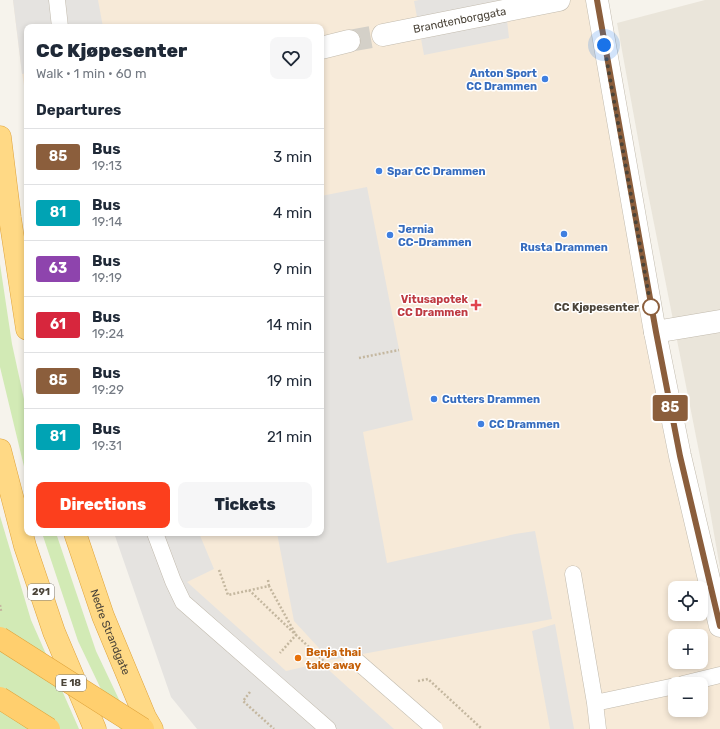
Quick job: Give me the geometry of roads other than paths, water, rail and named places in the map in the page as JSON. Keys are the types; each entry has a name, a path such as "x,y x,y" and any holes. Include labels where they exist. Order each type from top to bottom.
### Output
{"highway":[{"path":"0,137 10,218 24,309"},
{"name":"291","path":"0,450 25,546 52,625 95,729"},
{"name":"Nedre Strandgate","path":"76,536 103,616 145,717 152,729"},
{"name":"E 18","path":"0,638 143,729"},
{"path":"0,698 49,729"}],"street":[{"name":"Brandtenborggata","path":"383,35 559,0"},
{"path":"597,0 656,332 680,456 720,626"},
{"path":"324,47 349,42"},
{"path":"656,332 720,321"}],"lane":[{"path":"57,0 60,24"},
{"path":"156,536 183,602 281,686 328,729"},
{"path":"573,574 598,729"},
{"path":"351,656 435,729"},
{"path":"708,678 720,675"},
{"path":"595,703 668,687"}],"tunnel":[{"path":"349,41 383,35"}],"place":[{"name":"Anton Sport CC Drammen","path":"545,79"},
{"name":"Spar CC Drammen","path":"379,171"},
{"name":"Rusta Drammen","path":"564,234"},
{"name":"Jernia CC-Drammen","path":"390,235"},
{"name":"Vitusapotek CC Drammen","path":"476,305"},
{"name":"CC Kjøpesenter","path":"651,307"},
{"name":"Cutters Drammen","path":"434,399"},
{"name":"CC Drammen","path":"481,424"},
{"name":"Benja thai take away","path":"298,658"}]}
